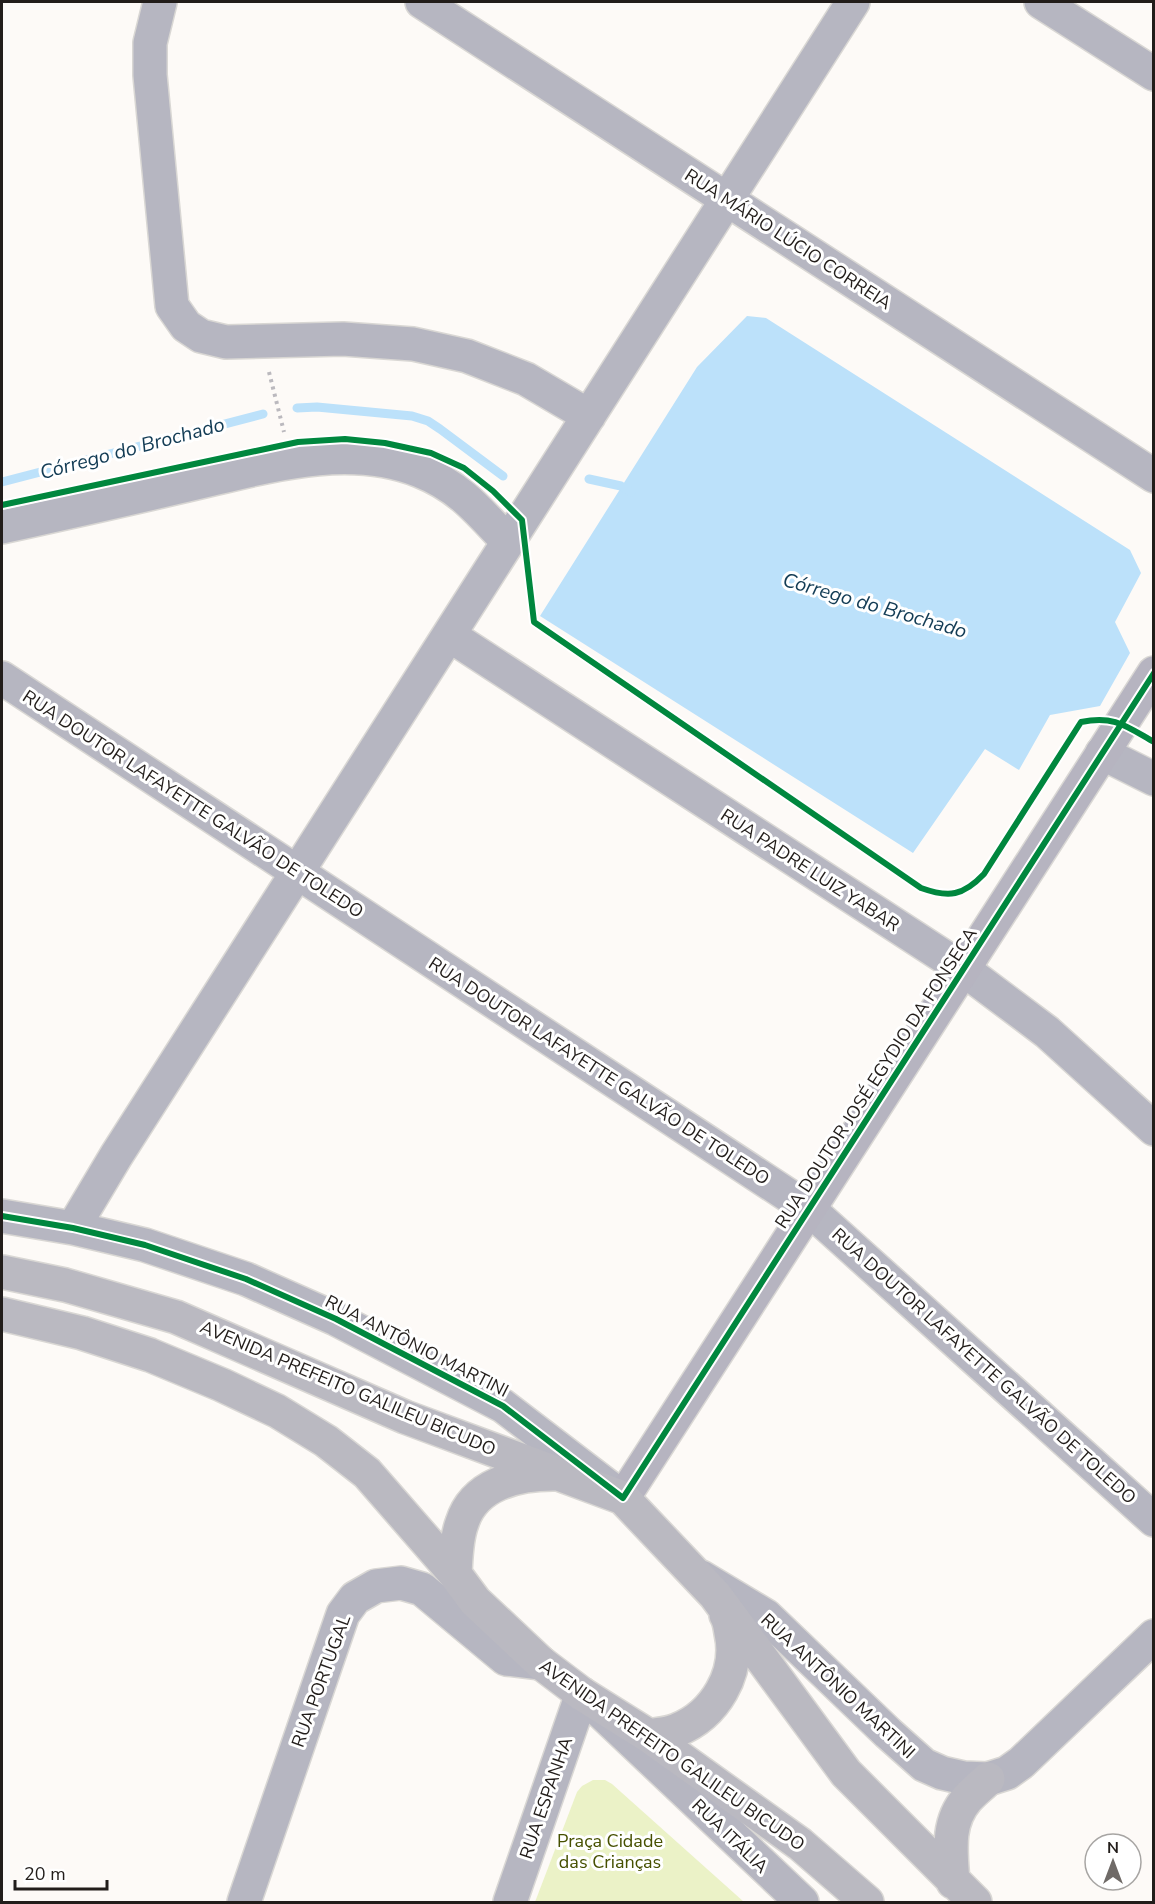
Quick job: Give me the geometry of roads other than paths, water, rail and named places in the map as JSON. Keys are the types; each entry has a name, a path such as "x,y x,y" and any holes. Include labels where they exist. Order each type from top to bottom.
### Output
{"main road":[{"name":"AVENIDA PREFEITO GALILEU BICUDO","path":"2,1272 65,1285 176,1317 405,1417 623,1498 705,1584 846,1773 964,1892"},
{"name":"AVENIDA PREFEITO GALILEU BICUDO","path":"2,1314 82,1333 150,1355 278,1411 326,1441 367,1473 455,1574 475,1601 541,1663 582,1694 649,1736 800,1844 867,1902"},
{"path":"455,1574 456,1550 462,1522 471,1504 492,1486 513,1478 533,1474 561,1474"},
{"path":"649,1736 676,1731 700,1717 719,1698 730,1672 734,1645 729,1618 705,1584"},
{"path":"964,1892 950,1839 954,1819 966,1800 988,1779"}],"street":[{"path":"160,2 150,43 150,75 172,306 186,327 201,336 226,342 343,339 424,346 467,356 526,379 589,416"},
{"name":"RUA MÁRIO LÚCIO CORREIA","path":"422,2 1154,476"},
{"path":"73,1228 116,1156 507,541 853,2"},
{"path":"1041,2 1154,74"},
{"path":"2,527 291,462 348,458 387,461 419,470 449,484 467,498 507,541"},
{"name":"RUA PADRE LUIZ YABAR","path":"449,634 963,969 1047,1032 1154,1129"},
{"name":"RUA DOUTOR JOSÉ EGYDIO DA FONSECA","path":"623,1498 1154,673"},
{"name":"RUA DOUTOR LAFAYETTE GALVÃO DE TOLEDO","path":"2,678 809,1209 1154,1520"},
{"path":"1102,753 1154,778"},
{"name":"RUA ANTÔNIO MARTINI","path":"2,1216 73,1228 145,1245 246,1279 336,1319 502,1406 623,1498"},
{"name":"RUA PORTUGAL","path":"244,1902 343,1614 355,1598 376,1586 401,1583 422,1589 506,1659 541,1663"},
{"name":"RUA ANTÔNIO MARTINI","path":"705,1584 766,1616 924,1765 942,1773 964,1778 988,1779"},
{"path":"988,1779 1007,1773 1022,1763 1154,1636"},
{"name":"RUA ESPANHA","path":"510,1902 582,1694"},
{"name":"RUA ITÁLIA","path":"582,1694 802,1902"}],"water":[{"path":"747,316 766,318 1130,550 1141,573 1115,622 1130,653 1100,706 1050,715 1019,770 985,749 913,853 540,616 697,367"}],"waterway":[{"name":"Córrego do Brochado","path":"297,408 317,407 412,416 428,421 503,476"},
{"name":"Córrego do Brochado","path":"2,482 263,414"},
{"name":"Córrego do Brochado","path":"589,479 621,486 631,492"}],"park label":[{"name":"Praça Cidade das Crianças","path":"610,1851"}]}
